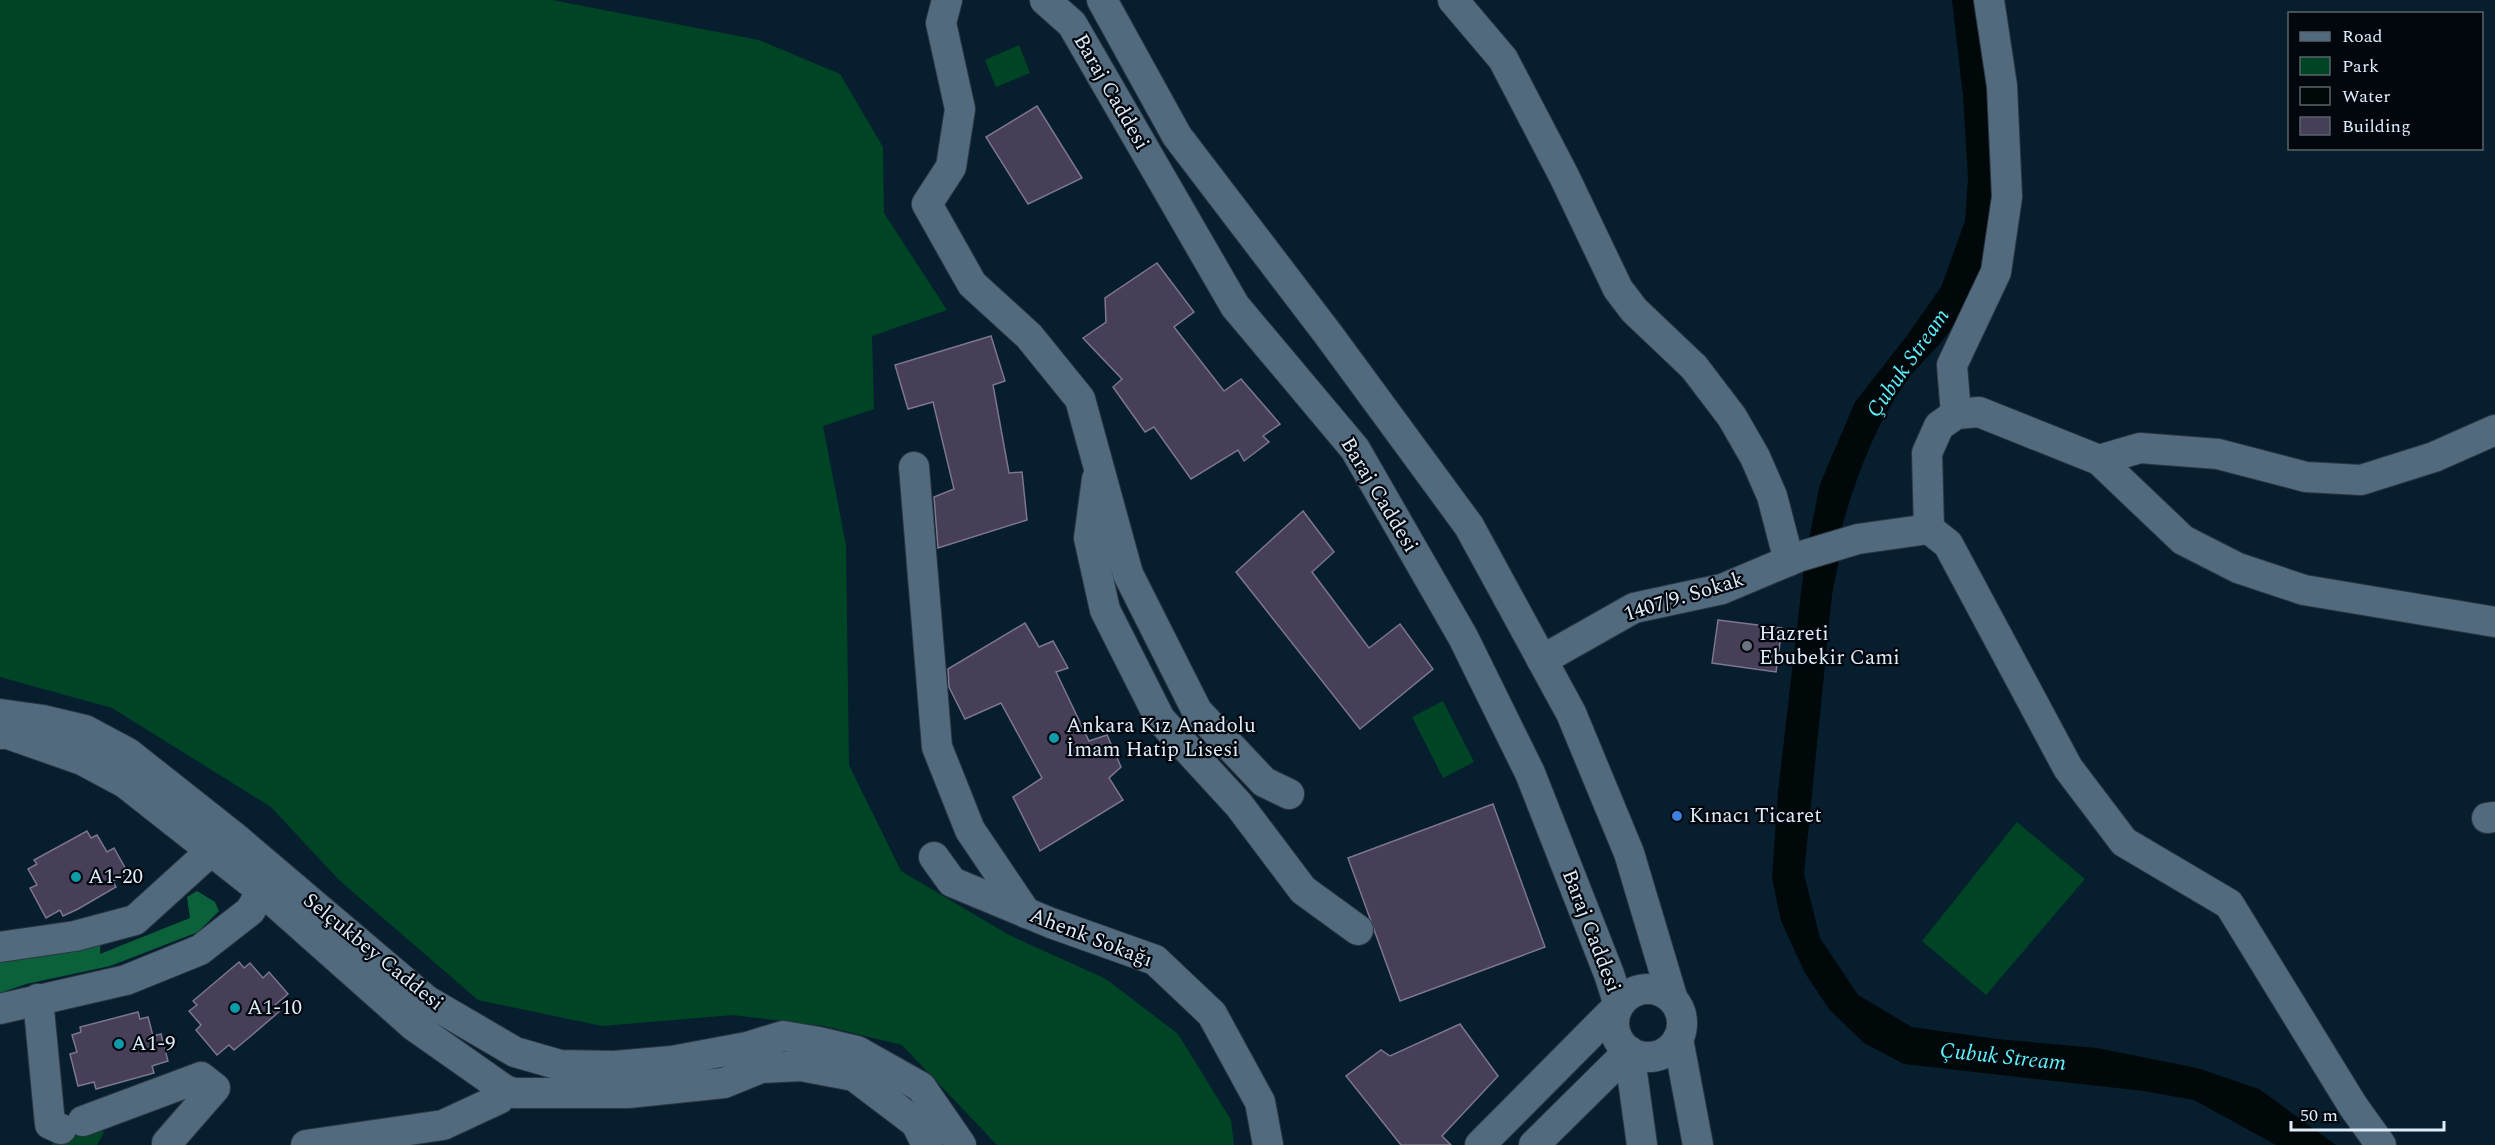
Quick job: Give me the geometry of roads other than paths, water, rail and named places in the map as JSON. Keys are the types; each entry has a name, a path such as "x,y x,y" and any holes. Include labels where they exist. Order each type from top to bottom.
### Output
{"street":[{"path":"947,0 941,23 960,109 951,167 927,204 972,284 1029,336 1080,399 1128,574 1197,711 1264,782 1289,794"},
{"name":"Baraj Caddesi","path":"1045,0 1072,24 1235,306 1355,449 1367,468 1463,637 1530,773 1619,1005"},
{"name":"Baraj Caddesi","path":"1102,0 1177,136 1328,334 1469,526 1571,713 1629,853 1673,1000"},
{"path":"1453,0 1503,59 1564,176 1618,289 1634,310 1694,367 1732,417 1755,457 1772,496 1793,559"},
{"path":"1956,414 1953,364 1996,272 2007,197 2002,86 1989,0"},
{"path":"2381,1145 2354,1106 2229,904 2124,842 2068,768 1948,544 1929,529 1927,453 1939,426 1956,414 1979,412 2099,460 2183,540 2238,568 2304,590 2495,622"},
{"path":"2099,460 2140,448 2206,453 2306,477 2361,480 2434,457 2495,430"},
{"path":"914,467 937,747 970,830 1026,913"},
{"path":"1099,467 1089,538 1105,610 1160,719 1239,805 1303,890 1358,930"},
{"name":"1407/9. Sokak","path":"1542,660 1634,608 1722,589 1793,559 1858,539 1929,529"},
{"name":"Selçukbey Caddesi","path":"0,714 43,720 86,730 128,753 233,836 426,1000 515,1052 560,1065 614,1066 672,1061 747,1047 783,1036 819,1042 856,1051 921,1087 961,1145"},
{"name":"Selçukbey Caddesi","path":"0,734 8,734 82,760 125,783 262,891 414,1026 506,1090"},
{"path":"0,948 75,936 135,920 211,851"},
{"name":"Ahenk Sokağı","path":"934,857 952,882 1026,913 1155,960 1212,1014 1260,1102 1268,1145"},
{"path":"0,1009 126,980 200,950 250,911 262,891"},
{"path":"1480,1145 1626,997 1645,989 1656,990 1673,1000 1681,1015 1682,1023 1678,1039 1662,1054 1650,1057 1639,1056 1629,1051 1616,1035 1614,1024 1619,1005"},
{"path":"38,999 50,1124 72,1125 201,1077 214,1088 167,1145"},
{"path":"1678,1039 1698,1145"},
{"path":"1534,1145 1629,1051"},
{"path":"1629,1051 1642,1145"},
{"path":"306,1145 443,1125 499,1099 506,1090 514,1092 628,1092 724,1083 761,1068 801,1066 854,1076 916,1123 927,1145"}],"water":[{"name":"Çubuk Stream","path":"1952,0 1981,0 1996,148 1996,185 1992,222 1984,258 1971,292 1955,323 1905,383 1883,419 1859,475 1840,533 1808,544 1820,484 1855,402 1906,337 1941,287 1965,221 1968,178 1963,96"},
{"name":"Çubuk Stream","path":"1839,560 1832,595 1804,874 1820,938 1858,995 1912,1027 1997,1039 2097,1048 2197,1068 2259,1089 2336,1145 2276,1145 2194,1100 2144,1091 1904,1064 1864,1043 1829,1009 1805,973 1781,921 1772,878 1778,792 1804,567"}],"place":[{"name":"Hazreti Ebubekir Cami","path":"1747,646"},
{"name":"Ankara Kız Anadolu İmam Hatip Lisesi","path":"1054,738"},
{"name":"Kınacı Ticaret","path":"1677,816"},
{"name":"A1-20","path":"76,877"},
{"name":"A1-10","path":"235,1008"},
{"name":"A1-9","path":"119,1044"}]}
